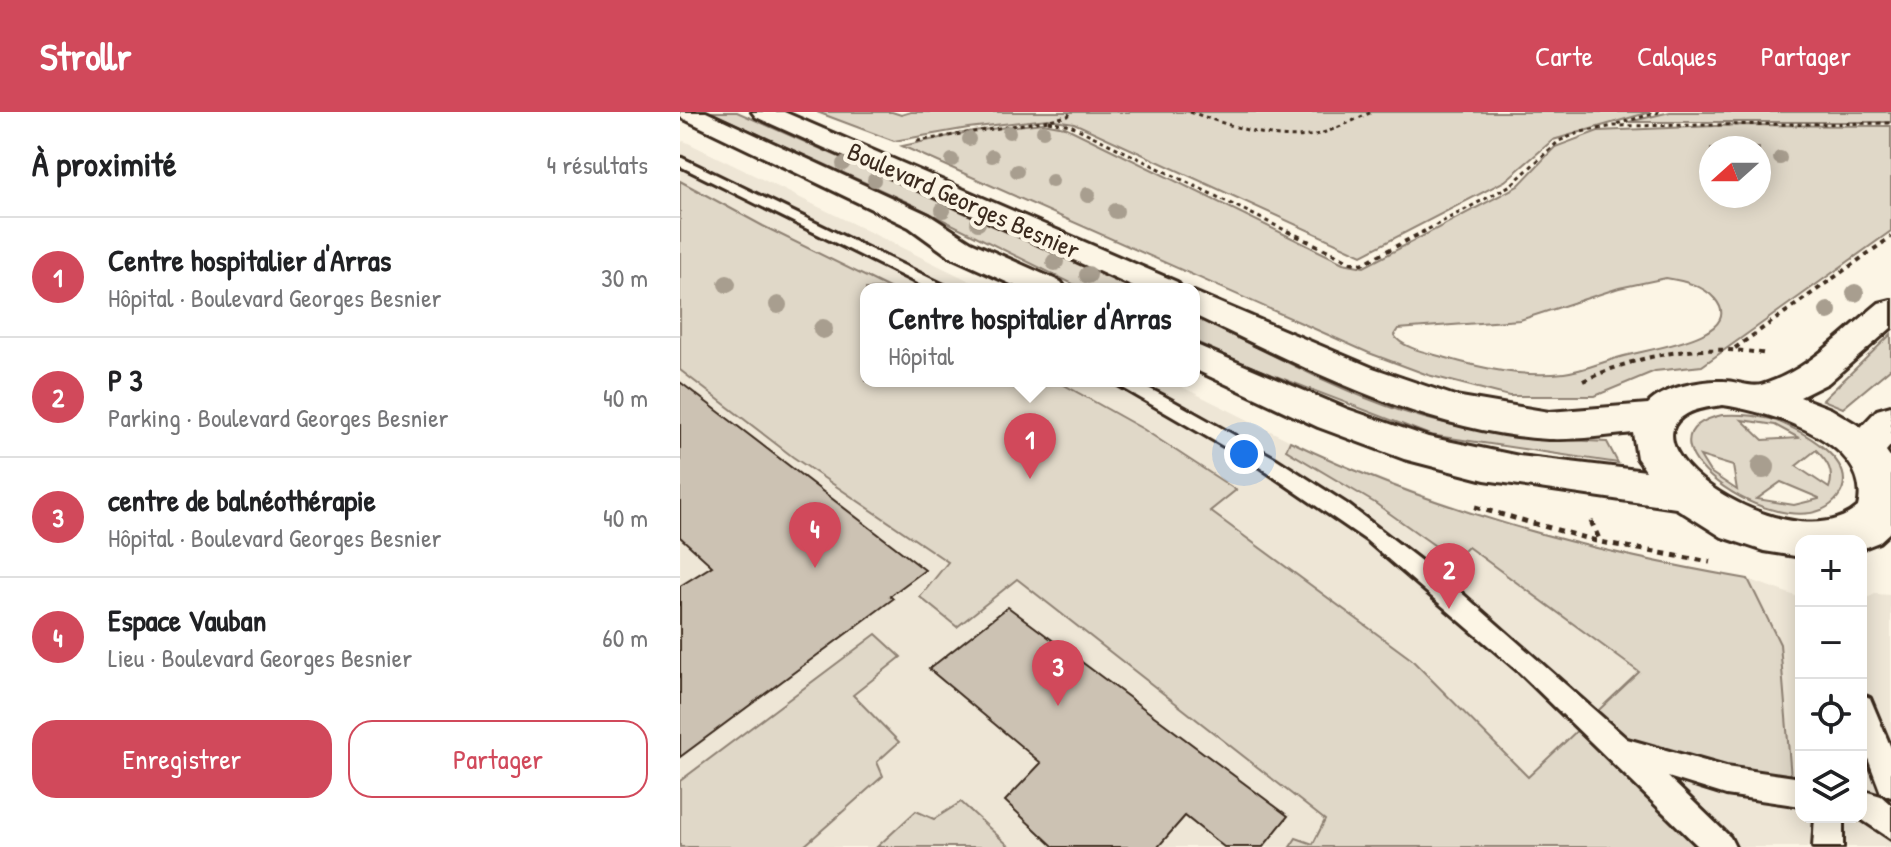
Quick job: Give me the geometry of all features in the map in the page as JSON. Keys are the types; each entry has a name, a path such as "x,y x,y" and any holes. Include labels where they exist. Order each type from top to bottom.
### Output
{"main road":[{"name":"Boulevard Georges Besnier","path":"687,112 919,221 960,249 1036,283"},
{"name":"Boulevard Georges Besnier","path":"764,112 1151,283"},
{"path":"1200,305 1375,382 1491,416 1531,424 1565,426 1661,416"},
{"path":"1764,399 1815,375 1891,310"},
{"path":"1200,358 1304,405 1419,449 1495,466 1689,494"},
{"path":"1795,542 1740,525 1714,512 1673,481 1653,449 1652,435 1655,422 1673,403 1704,394 1723,393 1764,399 1818,419 1862,452 1880,479 1883,491 1879,513 1872,523 1846,535"},
{"path":"1862,452 1891,419"}],"lane":[{"path":"680,161 929,283"},
{"path":"1131,387 1271,463 1405,559 1590,719 1618,750 1720,847"},
{"path":"1867,721 1891,783"},
{"path":"1618,750 1726,781 1795,791"},
{"path":"1867,805 1891,825"},
{"path":"1828,847 1829,823"}],"path":[{"path":"844,148 1048,121 1068,116 1071,112"},
{"path":"1190,112 1229,125 1281,135 1314,135 1372,112"},
{"path":"1048,121 1070,125 1351,262 1362,264 1511,185 1559,141 1581,132 1659,112"},
{"path":"1614,126 1891,123"},
{"path":"1735,348 1891,237"},
{"path":"1600,542 1717,563"}],"shaded area":[{"path":"710,112 737,112 1125,283 1071,283 907,202"},
{"path":"817,112 892,112 901,115 911,112 1650,112 1553,140 1505,181 1362,255 1074,123 1048,119 968,128 894,141"},
{"path":"1670,112 1891,112 1891,122 1629,122"},
{"path":"1043,123 1065,127 1343,263 1364,267 1518,186 1555,147 1598,131 1739,125 1891,126 1891,231 1702,366 1655,371 1595,396 1509,396 1428,375 1369,353 902,146 973,131","holes":["1666,278 1705,290 1715,299 1721,312 1718,323 1691,339 1572,372 1533,374 1487,368 1416,349 1394,335 1398,329 1520,320 1619,288"]},
{"path":"684,141 974,283 860,283 860,387 1182,387 1323,457 1437,500 1552,538 1641,561 1748,579 1795,596 1795,823 1867,823 1867,598 1875,594 1891,595 1891,847 680,847 680,142"},
{"path":"680,181 879,283 860,283 860,387 1068,387 1143,429 1236,490 1210,511 1411,659 1528,777 1639,672 1468,547 1455,560 1375,503 1286,450 1290,441 1400,488 1514,526 1630,556 1748,579 1780,644 1792,790 1620,750 1720,847 1290,847 1296,838 1313,844 1325,820 1017,579 957,627 920,597 948,562 793,457 680,370"},
{"path":"1200,319 1323,379 1401,411 1452,425 1503,434 1607,442 1618,463 1430,435 1242,363 1200,344"},
{"path":"1891,334 1891,368 1843,408 1823,400"},
{"path":"1722,415 1771,419 1824,448 1842,471 1844,484 1838,497 1816,512 1787,513 1754,503 1724,487 1701,467 1690,446 1695,428","holes":["1742,420 1775,425 1799,438 1763,440","1816,450 1829,467 1829,488 1796,466","1700,456 1733,466 1737,490 1710,472","1781,482 1819,498 1794,505 1757,499"]},
{"path":"876,634 901,657 853,695 899,742 877,762 883,776 803,847 680,847 680,781"},
{"path":"961,802 1010,847 877,847 916,811 934,819"}],"building":[{"path":"680,382 925,570 890,596 893,599 680,757 680,586 712,566 680,537"},
{"path":"1008,607 1288,816 1263,847 1224,847 1185,816 1158,847 1054,847 1005,801 1041,763 929,669"}],"place":[{"name":"Centre hospitalier d'Arras","path":"1030,479"},
{"name":"Espace Vauban","path":"815,568"},
{"name":"P 3","path":"1449,609"},
{"name":"centre de balnéothérapie","path":"1058,706"}]}
